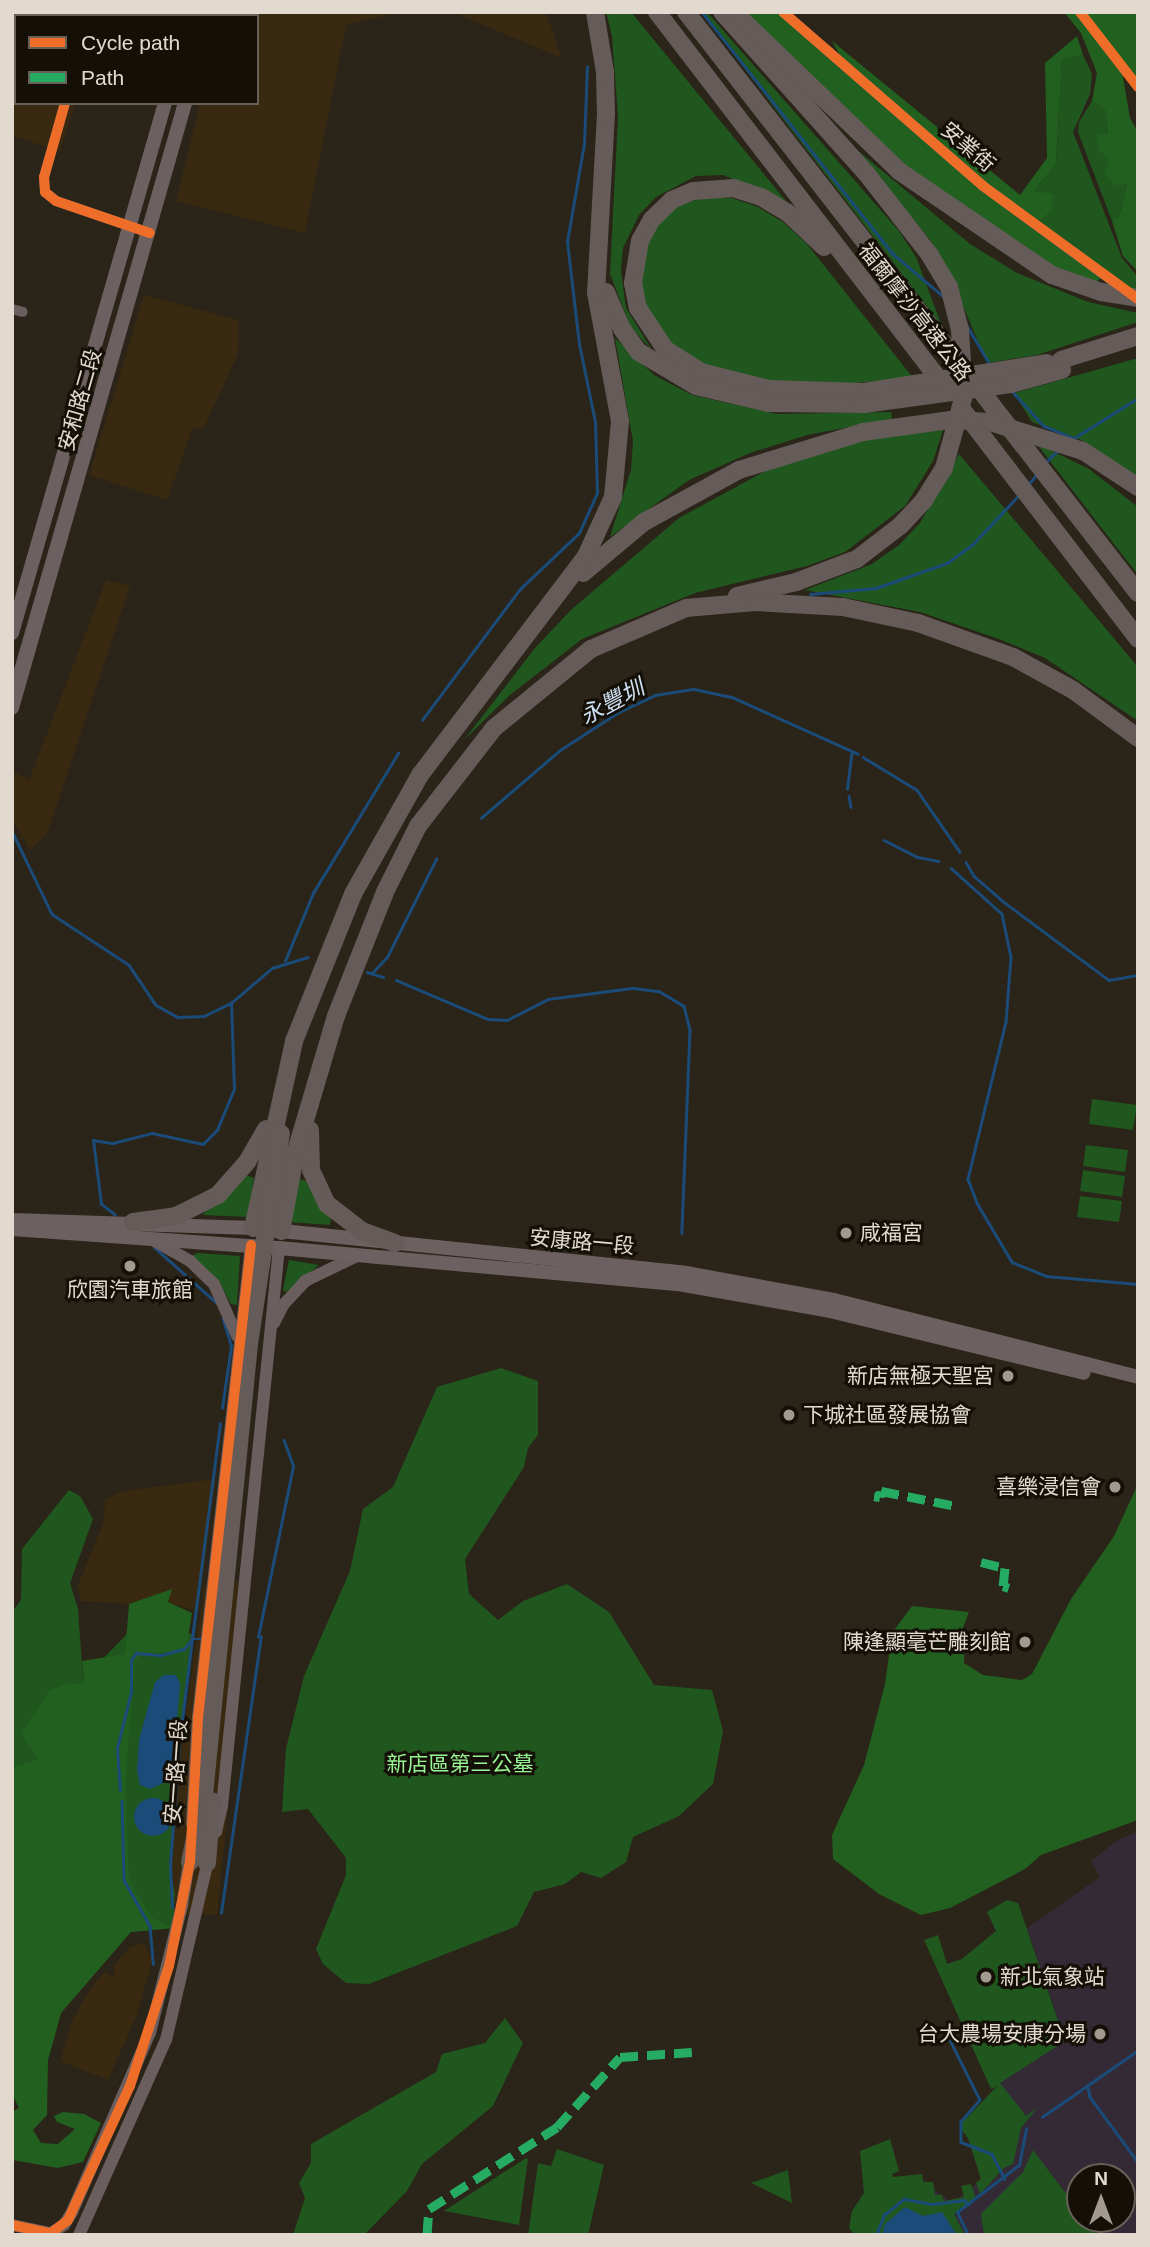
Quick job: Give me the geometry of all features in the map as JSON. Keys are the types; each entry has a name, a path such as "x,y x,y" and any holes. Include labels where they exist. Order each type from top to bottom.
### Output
{"highway":[{"path":"252,1237 278,1099 313,986 353,894 398,811 466,710 553,600 604,523 618,467 620,421 596,293 606,114 605,72 595,12"},
{"name":"福爾摩沙高速公路","path":"657,12 1138,639"},
{"name":"福爾摩沙高速公路","path":"685,12 1138,593"},
{"path":"286,1134 315,1041 349,953 398,847 418,826 469,755 536,690 612,638 686,608 796,582 857,559 901,525 924,500 944,468 964,395 960,330 949,287 930,255 866,173 722,12"},
{"path":"734,12 899,171 1052,275 1101,292 1138,299"},
{"path":"864,398 769,389 685,365 651,332 638,308 633,283 640,241 652,219 672,200 712,187 734,188 788,213 891,320"},
{"path":"597,244 609,305 639,352 680,378 741,400 815,407 1061,365 1134,343"},
{"path":"553,600 607,550 684,498 739,470 863,432 951,419 990,422 1083,451 1138,487"},
{"path":"686,608 801,603 918,623 990,647 1042,672 1138,738"},
{"path":"199,1863 274,1214 286,1134 311,1025 398,811"},
{"path":"280,1239 319,1065 358,958 418,826"},
{"path":"319,1065 309,1155 315,1184 327,1204 349,1224 394,1243"},
{"path":"133,1222 176,1216 218,1195 247,1162 278,1099"}],"main road":[{"name":"安和路二段","path":"12,633 164,105"},
{"name":"安和路二段","path":"12,708 80,478 184,105"},
{"path":"58,471 80,478"},
{"name":"安康路一段","path":"12,1220 133,1222 252,1237 394,1243 685,1272 779,1289 1138,1377"},
{"name":"安康路一段","path":"12,1229 148,1238 252,1237"},
{"name":"安康路一段","path":"280,1239 362,1255 760,1296 1138,1386"}],"street":[{"name":"安業街","path":"783,12 983,186 1138,299"},
{"path":"64,105 44,177 45,192 56,201 149,233"},
{"path":"12,309 23,312"},
{"name":"安一路一段","path":"79,2235 88,2220 166,2040 199,1863 198,1718 252,1237"},
{"path":"148,1238 184,1257 214,1284 231,1313 240,1348"},
{"name":"安一路一段","path":"12,2225 51,2233 64,2225 72,2212 150,2033 199,1863 222,1806 259,1420 280,1239"},
{"path":"269,1337 283,1305 306,1281 338,1262 362,1255"},
{"path":"232,1416 259,1420"}],"shaded area":[{"path":"12,12 102,12 14,14 14,105 74,105 60,151 12,136"},
{"path":"401,12 346,25 305,233 176,201 200,105 259,105 259,14 222,14"},
{"path":"452,12 546,12 562,58"},
{"path":"144,295 239,320 238,354 203,430 193,428 167,500 89,475"},
{"path":"106,580 130,586 47,834 30,850 12,819 12,771 29,780"},
{"path":"216,1479 198,1612 168,1602 171,1590 129,1604 81,1601 78,1585 104,1521 105,1499 123,1491"},
{"path":"205,1581 251,1583 217,1915 176,1914 171,1863 181,1748"},
{"name":"台大農場安康分場","path":"1138,1832 1138,2235 859,2235 893,2178 925,2181 952,2203 981,2180 968,2138 959,2126 1007,2076 1065,2040 1027,1928 1100,1877 1091,1861 1119,1839"},
{"path":"144,1943 153,1960 136,2017 108,2080 60,2061 73,2019 92,1986 104,1972 114,1977 114,1966 130,1947"}],"green space":[{"path":"606,12 631,12 786,201 723,175 696,176 656,197 639,215 623,248 621,271 626,308 652,350 631,328 610,274 618,116 612,36"},
{"path":"701,12 707,12 899,231 916,257 942,326"},
{"path":"743,12 777,12 978,187 1101,278 1092,286 1028,258 903,170"},
{"path":"1064,12 1078,12 1122,71 1130,118 1138,132 1138,272 1123,256 1112,221 1119,217 1127,183 1116,186 1105,175 1109,160 1098,149 1097,134 1108,134 1105,110 1092,101 1097,73 1081,33"},
{"path":"1084,12 1138,12 1138,82"},
{"path":"1077,36 1083,55 1062,59 1056,164 1034,191 1053,194 1052,211 1039,221 980,179 841,57 832,41 1020,195 1047,158 1045,63"},
{"path":"1083,55 1092,74 1090,94 1073,132 1122,258 1138,277 1138,296 1039,221 1052,211 1034,191 1056,164 1062,58"},
{"path":"1092,101 1105,110 1108,134 1098,134 1127,182 1119,217 1112,221 1078,132 1079,122"},
{"path":"850,144 970,244 1017,273 1088,302 1138,313 1138,322 1037,355 987,363 949,272 932,242"},
{"path":"701,198 732,198 758,207 783,222 807,244 914,379 822,385 772,382 701,364 675,348 645,307 640,286 647,244 660,222 679,206"},
{"path":"615,338 654,375 692,395 777,414 891,412 892,419 807,435 750,453 689,480 610,537 631,470 633,441"},
{"path":"1138,358 1138,478 1081,440 1032,422 1014,393"},
{"path":"943,430 933,461 905,506 845,552 807,566 695,593 582,639 510,695 464,740 535,648 572,609 679,518 769,469 864,439"},
{"path":"1036,443 1089,469 1138,507 1138,575"},
{"path":"959,454 1138,667 1138,721 1045,658 999,639 920,612 805,590 872,564 899,545 920,523"},
{"path":"1092,1099 1137,1105 1133,1130 1089,1124"},
{"path":"1086,1145 1128,1150 1125,1172 1083,1166"},
{"path":"1083,1170 1125,1176 1122,1197 1080,1191"},
{"path":"246,1175 254,1178 248,1217 202,1215"},
{"path":"298,1178 306,1181 331,1216 330,1225 289,1222"},
{"path":"1080,1196 1122,1201 1119,1222 1077,1217"},
{"path":"197,1253 240,1256 237,1305 231,1304 219,1282 192,1256"},
{"path":"289,1260 319,1265 286,1292 283,1290"},
{"name":"新店區第三公墓","path":"501,1368 538,1381 538,1435 528,1448 524,1467 465,1559 469,1594 498,1620 523,1601 567,1584 609,1612 654,1685 712,1690 723,1731 713,1784 679,1816 633,1837 626,1862 601,1878 581,1872 565,1884 534,1892 517,1926 369,1984 346,1983 323,1964 316,1949 346,1875 346,1858 308,1809 282,1812 286,1749 304,1676 350,1571 363,1509 393,1487 437,1387"},
{"path":"1138,1484 1138,1820 1041,1855 1025,1869 950,1908 921,1915 879,1894 833,1859 832,1835 864,1765 885,1684 892,1633 912,1606 969,1612 960,1636 965,1638 964,1663 983,1675 1022,1680 1032,1674 1071,1599 1114,1536"},
{"path":"69,1490 80,1496 93,1519 70,1583 78,1609 83,1679 127,1634 149,1625 192,1634 169,1864 175,1893 173,1928 131,1932 118,1942 61,2013 48,2060 12,1781 12,1612 21,1600 22,1549"},
{"path":"172,1589 168,1602 192,1613 186,1650 141,1654 135,1661 125,1785 129,1880 151,1917 173,1928 131,1932 61,2013 48,2060 47,2115 33,2130 41,2143 58,2144 75,2129 57,2122 54,2116 63,2112 84,2114 101,2123 83,2162 58,2168 12,2160 12,2112 19,2108 12,2094 12,1768 39,1759 21,1733 49,1691 62,1685 84,1683 82,1661 125,1654 129,1604"},
{"name":"新北氣象站","path":"1007,1900 1018,1903 1065,2041 1000,2083 1026,2116 1037,2108 1021,2128 1013,2164 1004,2168 980,2194 976,2183 981,2179 968,2138 959,2126 997,2086 991,2089 924,1940 938,1935 947,1964 962,1959 996,1931 987,1912"},
{"path":"505,2018 523,2043 493,2106 422,2164 407,2191 364,2235 293,2235 305,2198 299,2183 311,2163 311,2144 436,2072 442,2054 485,2043"},
{"path":"890,2139 899,2171 892,2174 893,2177 922,2174 923,2182 933,2182 935,2195 942,2195 944,2201 964,2197 961,2186 971,2184 976,2198 954,2214 965,2235 855,2235 849,2228 852,2211 864,2193 860,2151"},
{"path":"557,2149 604,2165 588,2235 528,2235 538,2163 551,2166"},
{"path":"1033,2150 1066,2194 1066,2233 1097,2235 984,2235 981,2214 1023,2172"},
{"path":"526,2158 519,2225 444,2211"},
{"path":"788,2170 792,2203 751,2183"}],"water":[{"path":"164,1675 176,1675 180,1683 174,1757 168,1781 150,1789 140,1785 137,1770 139,1740 155,1682"},
{"path":"153,1798 167,1803 172,1817 167,1831 153,1836 139,1831 134,1817 139,1803"},
{"path":"905,2207 923,2216 942,2212 957,2235 882,2235 885,2224"}],"waterway":[{"path":"702,12 892,253 944,297"},
{"path":"422,720 520,589 579,533 597,493 595,422 579,344 567,242 584,144 587,67"},
{"path":"966,324 991,366"},
{"path":"1011,390 1044,426 1073,438"},
{"path":"1074,438 1138,398"},
{"path":"1045,463 1058,450"},
{"path":"1028,485 1037,474"},
{"path":"810,594 876,588 947,563 972,545 1019,495"},
{"name":"永豐圳","path":"481,818 560,750 617,713 655,695 694,689 732,697 858,754"},
{"path":"285,961 313,893 398,753"},
{"path":"847,789 851,754"},
{"name":"永豐圳","path":"863,757 917,790 960,852"},
{"path":"849,796 851,807"},
{"path":"12,831 52,914 129,965 156,1005 178,1017 204,1016 231,1003 272,968 307,957"},
{"path":"884,840 918,857 939,861"},
{"name":"永豐圳","path":"372,973 387,957 436,859"},
{"name":"永豐圳","path":"966,862 974,876 1000,899 1109,980 1138,975"},
{"path":"951,868 1002,914 1011,957 1006,1022 968,1179 977,1203 1012,1262 1046,1276 1138,1284"},
{"name":"永豐圳","path":"367,972 383,977"},
{"path":"396,980 488,1019 507,1020 548,999 633,988 659,991 684,1006 690,1030 682,1233"},
{"path":"115,1215 101,1204 93,1140 113,1143 152,1133 203,1144 217,1130 234,1089 231,1003"},
{"path":"154,1247 217,1303"},
{"path":"222,1408 231,1346 223,1319"},
{"path":"120,1791 117,1748 131,1692 131,1660 136,1653 161,1655 184,1649 192,1639 220,1424"},
{"path":"258,1637 293,1466 284,1441"},
{"path":"221,1913 261,1637"},
{"path":"172,1907 170,1865 179,1746 192,1639 202,1639"},
{"path":"122,1801 124,1880 150,1926 153,1964"},
{"path":"949,2038 980,2100 961,2122 961,2142 992,2154 1005,2179"},
{"name":"永豐圳","path":"1042,2117 1137,2051"},
{"path":"1088,2087 1090,2097 1138,2162"},
{"name":"永豐圳","path":"968,2235 957,2212 1019,2165 1026,2129"},
{"path":"876,2235 884,2215 904,2199 932,2204 964,2200 968,2204"}],"tram line":[{"path":"12,680 178,105"}],"marked path":[{"path":"874,1496 880,1497 881,1491 956,1506"},
{"path":"981,1562 1005,1568 1003,1586 1009,1588"},
{"path":"427,2235 429,2209 557,2127 620,2057 692,2052"}],"cycle path":[{"path":"783,12 983,186 1138,299"},
{"path":"1080,12 1138,87"},
{"path":"64,105 44,177 45,192 56,201 150,233"},
{"path":"12,2225 51,2233 68,2220 130,2086 169,1966 190,1862 198,1718 251,1245"}],"place":[{"name":"咸福宮","path":"846,1233"},
{"name":"欣園汽車旅館","path":"130,1266"},
{"name":"新店無極天聖宮","path":"1008,1376"},
{"name":"下城社區發展協會","path":"789,1415"},
{"name":"喜樂浸信會","path":"1115,1487"},
{"name":"陳逢顯毫芒雕刻館","path":"1025,1642"},
{"name":"新北氣象站","path":"986,1977"},
{"name":"台大農場安康分場","path":"1100,2034"}]}
